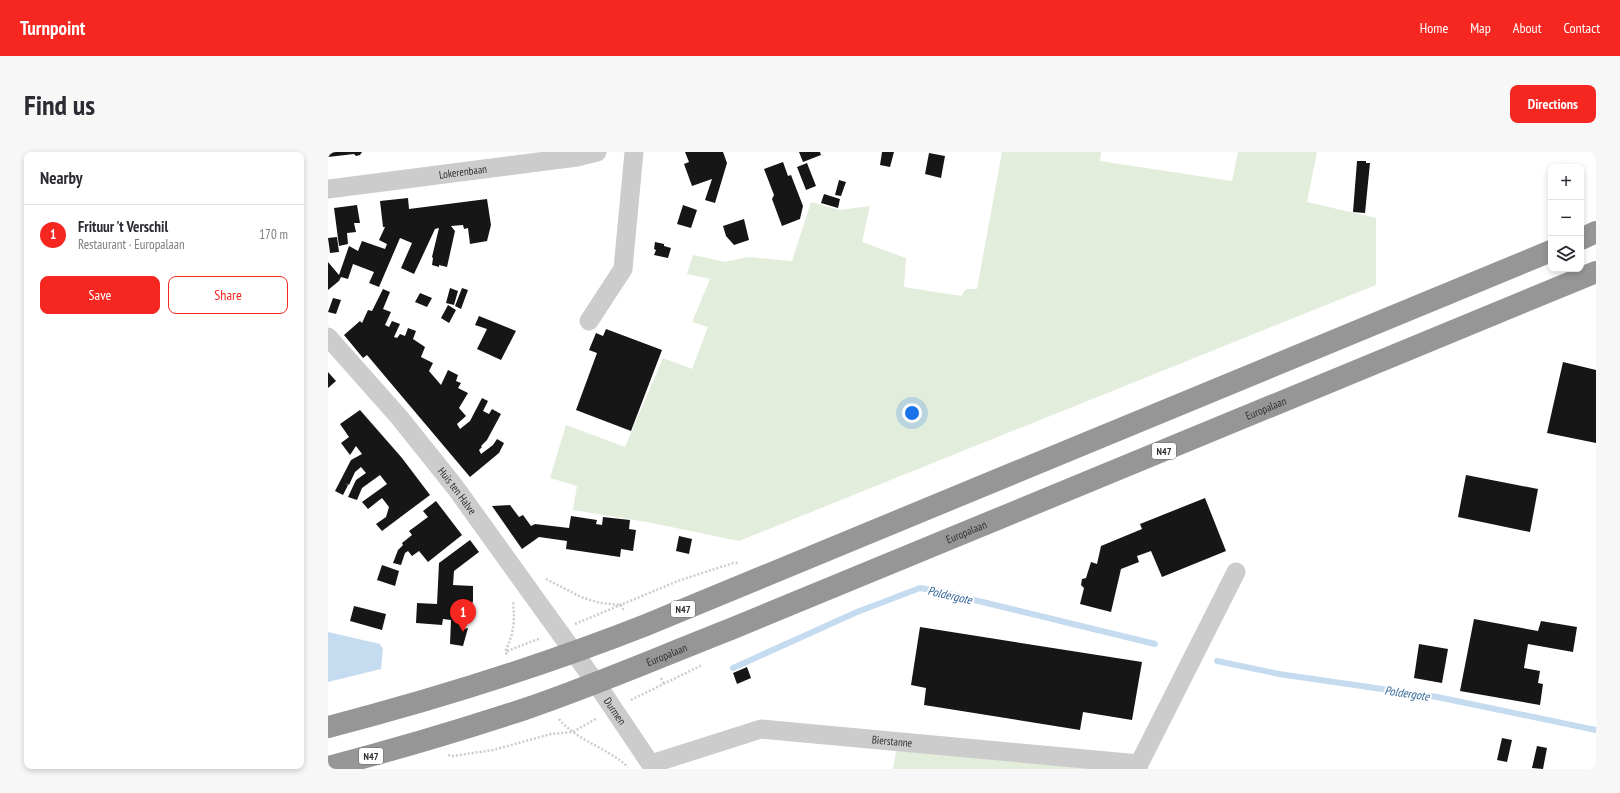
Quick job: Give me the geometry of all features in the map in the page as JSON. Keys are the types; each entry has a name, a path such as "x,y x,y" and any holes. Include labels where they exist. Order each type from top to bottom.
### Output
{"highway":[{"path":"1584,238 1596,232"},
{"name":"N47","path":"328,727 392,711 493,680 575,653 635,630 1548,252"},
{"name":"Europalaan","path":"328,767 420,743 523,710 596,683 732,629 1596,272"}],"street":[{"name":"Lokerenbaan","path":"328,189 577,158 597,152"},
{"path":"589,321 623,269 634,152"},
{"name":"Huis ten Halve","path":"328,337 399,417 455,487 575,653"},
{"path":"1140,766 1236,572"},
{"name":"Durmen","path":"575,653 614,708 652,766"},
{"name":"Bierstanne","path":"652,766 761,729 1140,766"}],"path":[{"path":"498,654 621,606 678,581 732,563 740,563"},
{"path":"545,578 581,597 600,603 621,606"},
{"path":"505,652 512,638 515,624 511,596"},
{"path":"621,606 635,630"},
{"path":"651,660 664,684"},
{"path":"447,754 453,756 485,751 550,734 573,732 614,708 709,661"},
{"path":"573,732 621,760 630,769"}],"green space":[{"path":"1002,152 1101,152 1100,161 1232,181 1238,152 1317,152 1307,202 1376,218 1376,285 739,541 647,522 573,510 577,486 550,478 566,425 625,447 663,358 692,369 708,327 692,322 710,279 687,274 693,255 725,262 747,257 792,261 811,202 839,210 870,206 862,242 906,258 904,287 961,296 966,289 977,289"},
{"path":"897,746 1077,764 1088,769 893,769"}],"water":[{"path":"328,632 380,644 383,649 381,669 328,682"}],"building":[{"path":"328,152 362,152 360,155 356,156 354,154 328,157"},
{"path":"685,152 723,152 727,163 715,203 705,200 712,179 692,186 684,164 689,162"},
{"path":"799,152 820,152 821,155 803,162"},
{"path":"882,152 894,152 890,167 880,165"},
{"path":"929,153 945,156 941,178 925,174"},
{"path":"1357,161 1366,161 1366,163 1370,163 1365,213 1353,212"},
{"path":"783,162 788,176 791,175 803,206 800,219 782,226 772,199 774,195 764,169"},
{"path":"807,163 816,186 806,190 797,167"},
{"path":"839,180 846,182 841,196 835,195"},
{"path":"824,194 840,199 838,208 821,203"},
{"path":"408,198 409,209 487,199 491,225 487,241 470,244 468,228 464,229 463,225 451,226 455,231 447,267 439,265 439,267 432,265 432,257 439,228 435,229 414,274 401,268 412,243 400,238 379,287 369,283 374,272 353,264 348,279 341,277 339,281 328,290 328,262 339,275 349,246 358,251 362,241 385,249 387,244 379,240 385,227 383,227 380,201"},
{"path":"357,205 360,223 354,223 356,232 347,233 348,244 339,246 334,208"},
{"path":"683,205 697,210 691,228 677,224"},
{"path":"744,219 749,240 734,245 726,236 723,226"},
{"path":"337,237 339,252 330,253 328,238"},
{"path":"655,242 664,244 664,246 671,248 668,258 654,255 656,250 654,249"},
{"path":"450,288 458,291 454,305 446,303"},
{"path":"462,288 468,290 461,309 455,306"},
{"path":"383,289 390,292 383,309 391,312 385,325 389,327 392,321 400,324 394,337 397,338 400,334 405,336 408,328 416,331 413,339 425,347 421,357 433,363 429,371 441,385 448,370 458,375 456,381 461,383 458,388 468,393 459,408 466,416 457,424 460,429 470,421 482,398 488,401 483,411 489,414 492,409 501,414 487,440 479,450 481,454 493,445 497,439 504,443 499,453 470,477 367,355 363,358 344,335 360,321 362,323 368,310 372,311"},
{"path":"420,293 432,298 427,307 415,302"},
{"path":"333,298 341,300 336,314 328,312"},
{"path":"448,305 456,310 449,323 441,318"},
{"path":"479,316 516,331 501,360 477,349 487,329 475,325"},
{"path":"606,329 662,350 631,431 576,410 597,353 589,350 596,333 603,336"},
{"path":"1563,362 1596,370 1596,443 1547,433"},
{"path":"328,372 336,381 328,388"},
{"path":"360,410 402,458 430,495 382,531 376,524 386,517 389,507 382,498 368,509 362,502 387,484 380,475 362,488 357,500 348,497 356,480 366,473 361,467 355,472 349,485 345,483 348,485 343,495 335,491 351,460 362,454 356,446 350,455 341,443 349,437 340,424"},
{"path":"1466,475 1538,489 1530,532 1458,517"},
{"path":"1205,498 1226,551 1162,577 1151,551 1137,556 1139,562 1121,569 1111,612 1080,604 1084,588 1081,585 1082,579 1086,578 1091,562 1097,564 1101,546 1142,529 1140,524"},
{"path":"436,501 462,535 428,562 419,551 412,556 408,551 405,553 401,565 393,563 398,550 403,545 402,543 412,535 409,531 428,517 423,511"},
{"path":"510,505 519,517 523,515 531,526 535,524 569,528 571,516 597,520 596,524 602,525 603,517 630,520 629,529 636,530 633,551 621,549 620,557 566,549 567,541 539,537 522,549 492,506"},
{"path":"679,536 692,539 689,554 676,551"},
{"path":"470,540 479,552 454,571 453,585 473,586 473,601 464,629 468,628 463,646 450,644 451,620 443,619 442,625 416,623 417,603 437,604 439,563"},
{"path":"382,565 399,571 395,586 377,580"},
{"path":"354,606 386,614 382,630 350,621"},
{"path":"1474,619 1538,631 1541,621 1577,627 1573,652 1528,644 1524,668 1540,671 1538,683 1543,684 1540,705 1460,691"},
{"path":"920,627 1142,662 1132,720 1083,712 1080,730 924,705 926,688 911,685"},
{"path":"1419,644 1448,649 1442,683 1414,678"},
{"path":"747,667 751,678 737,684 733,673"},
{"path":"1502,738 1512,740 1507,762 1497,760"},
{"path":"1537,746 1547,748 1543,769 1532,768"}],"waterway":[{"name":"Poldergote","path":"733,668 857,612 920,588 1155,644"},
{"name":"Poldergote","path":"1217,661 1279,674 1437,697 1596,730"}],"place":[{"name":"Frituur 't Verschil","path":"463,632"}]}
